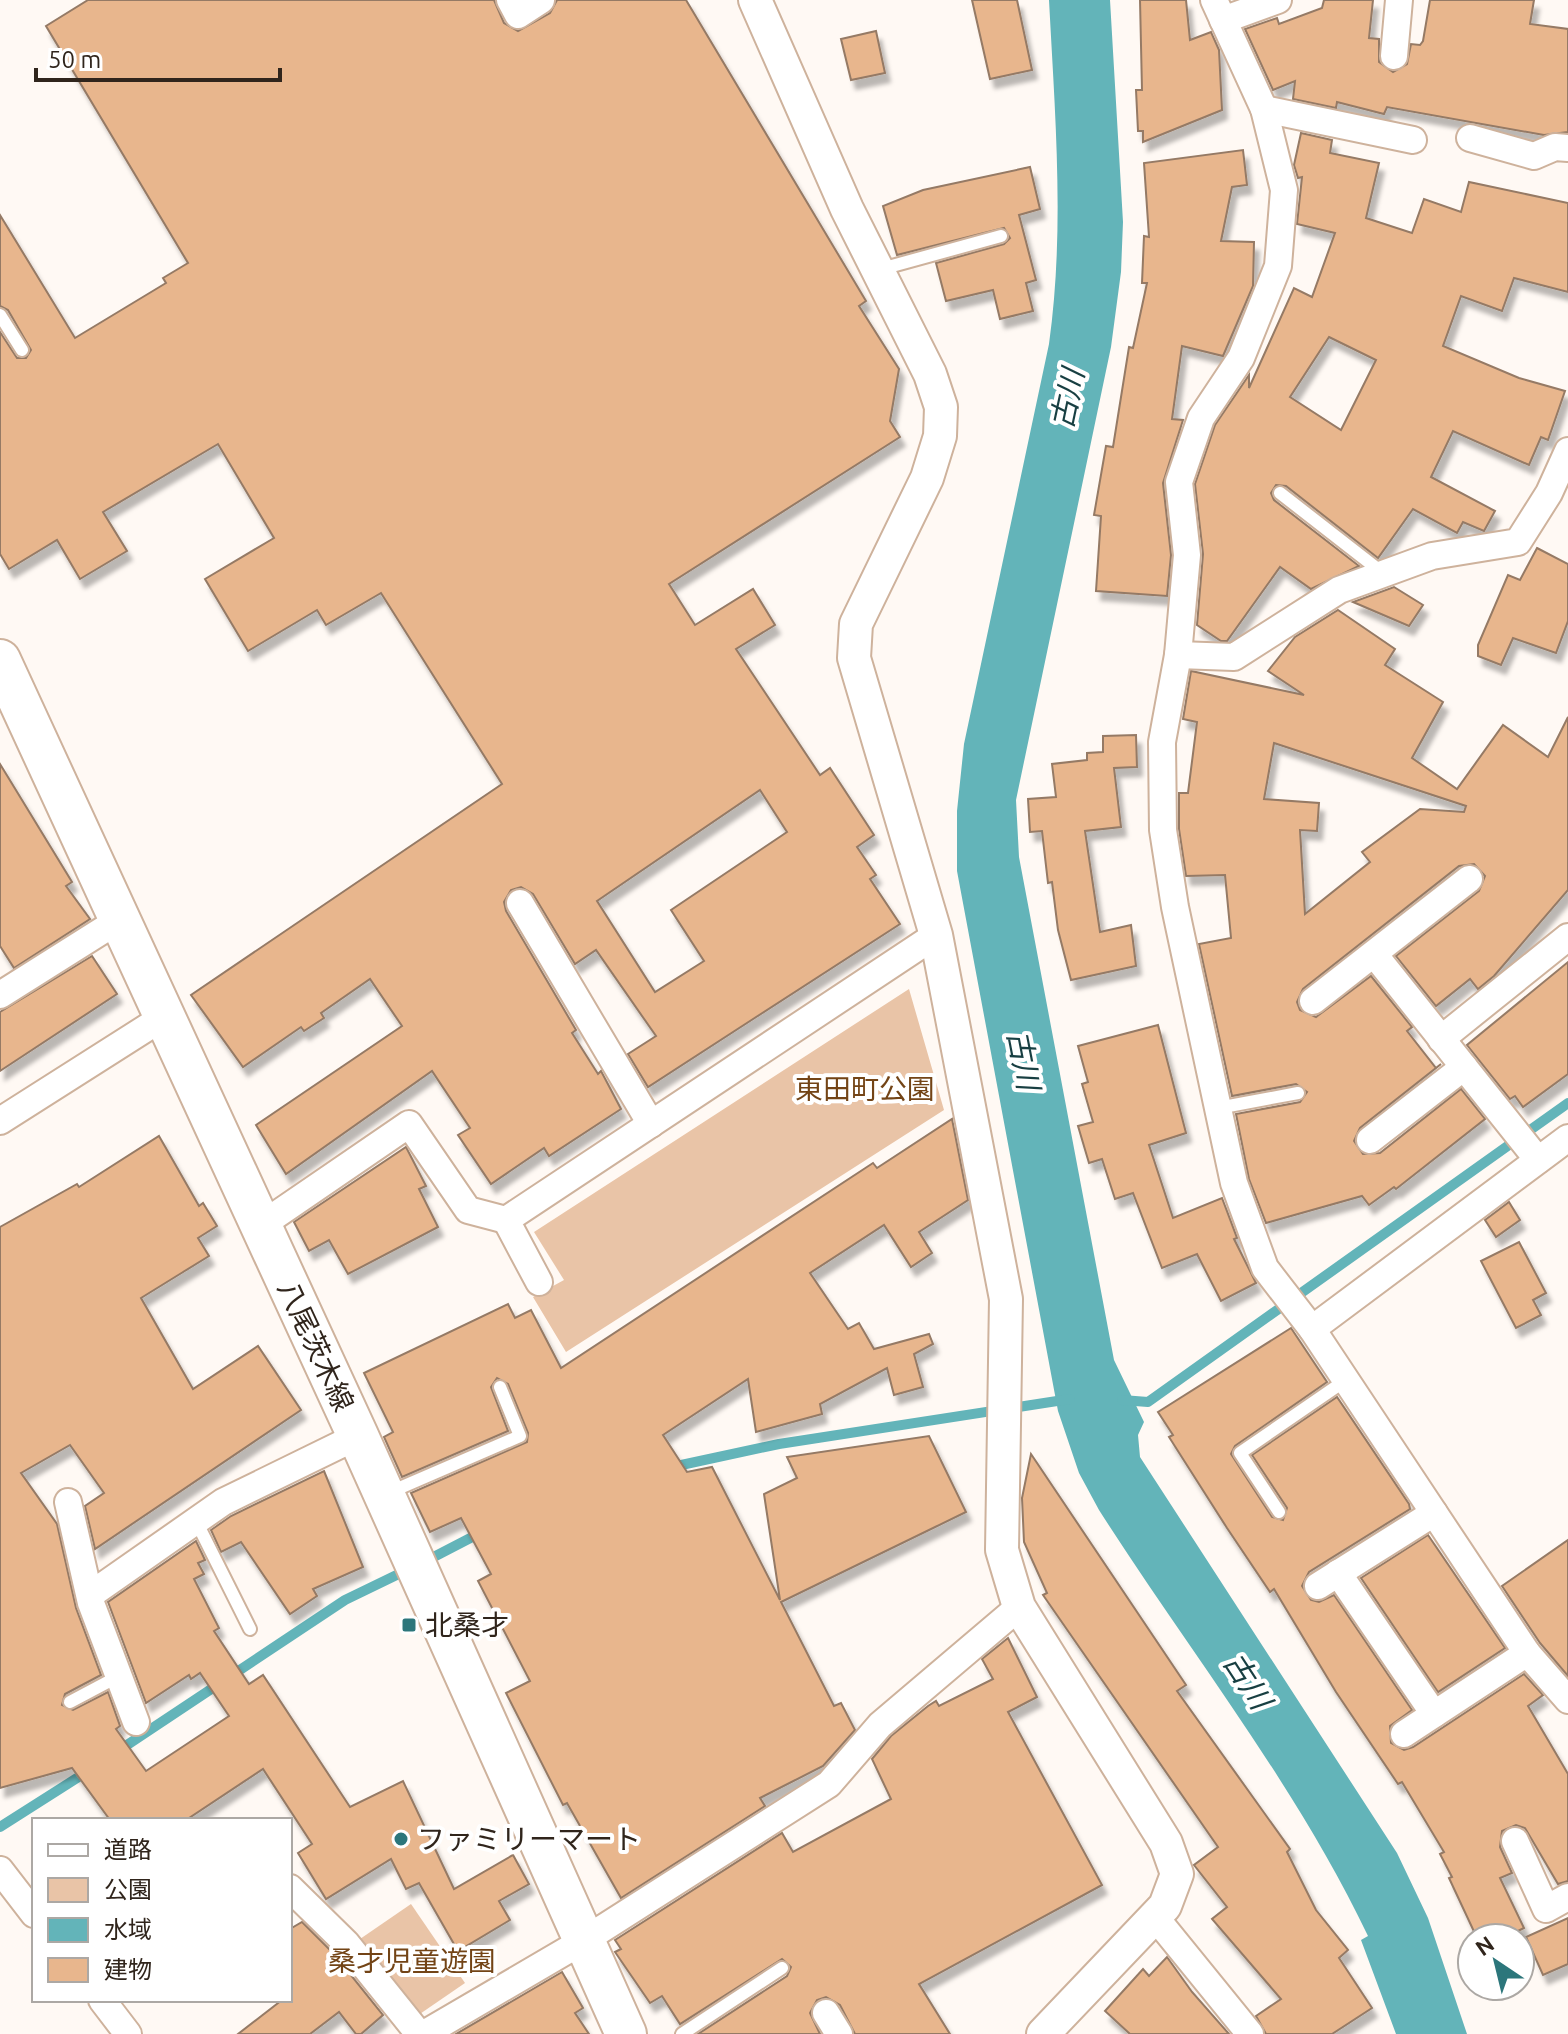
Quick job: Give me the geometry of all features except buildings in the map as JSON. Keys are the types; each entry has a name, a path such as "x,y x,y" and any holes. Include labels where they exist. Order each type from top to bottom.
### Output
{"main road":[{"name":"八尾茨木線","path":"0,660 162,1018 358,1436 626,2034"}],"street":[{"path":"510,0 518,15 541,0"},
{"path":"755,0 877,270 930,374 941,407 940,436 927,478 856,624 854,658 936,935 1006,1299 1002,1550 1019,1607 1166,1843 1177,1874 1165,1906 1043,2034"},
{"path":"1278,0 1219,10 1264,109 1284,190 1278,266 1241,358 1201,418 1179,482 1187,555 1178,655 1162,742 1163,830 1194,1004 1234,1183 1265,1268 1306,1321 1527,1653 1568,1700"},
{"path":"1394,56 1399,0"},
{"path":"1264,109 1413,140"},
{"path":"1470,138 1534,156 1555,147 1568,148"},
{"path":"1178,655 1234,657 1339,590 1432,556 1518,542 1558,497 1568,451"},
{"path":"1313,1001 1469,879"},
{"path":"520,903 651,1124"},
{"path":"4,984 119,920"},
{"path":"506,1220 936,935"},
{"path":"1441,1039 1568,937"},
{"path":"1374,954 1533,1154"},
{"path":"0,1121 162,1018"},
{"path":"1370,1140 1464,1067"},
{"path":"260,1226 409,1124 468,1210 506,1220 539,1282"},
{"path":"1306,1321 1533,1154 1568,1138"},
{"path":"90,1595 223,1502 358,1436"},
{"path":"68,1502 90,1595 136,1722"},
{"path":"1434,1513 1328,1580 1434,1714"},
{"path":"292,1890 346,1943 422,2034 583,1941 829,1784 880,1725 1019,1607"},
{"path":"1404,1734 1527,1653"},
{"path":"1515,1841 1546,1909 1568,1897"},
{"path":"0,1870 32,1911"},
{"path":"1155,1917 1250,2034"},
{"path":"104,2002 128,2034"}],"lane":[{"path":"877,270 1001,236"},
{"path":"0,315 22,350"},
{"path":"1280,493 1384,574"},
{"path":"1218,1108 1298,1093"},
{"path":"1279,1512 1240,1453 1346,1380"},
{"path":"384,1494 520,1436 500,1387"},
{"path":"196,1521 250,1629"},
{"path":"70,1702 119,1676"},
{"path":"682,2034 782,1968"}],"green space":[{"name":"東田町公園","path":"909,989 944,1110 566,1352 533,1297 564,1280 534,1232"},
{"name":"桑才児童遊園","path":"411,1904 465,1983 414,2018 360,1939"}],"water":[{"name":"古川","path":"1049,0 1110,0 1123,222 1121,272 1111,347 1016,800 1019,857 1114,1360 1144,1422 1138,1435 1140,1457 1397,1853 1428,1918 1467,2034 1396,2034 1361,1940 1368,1936 1339,1880 1275,1772 1099,1510 1079,1473 1058,1411 957,871 957,811 964,744 1049,344 1057,258 1056,129"}],"waterway":[{"path":"1122,1400 1148,1402 1568,1103"},
{"path":"672,1467 779,1444 1070,1399"},
{"path":"424,1562 480,1533"},
{"path":"118,1751 345,1600 409,1569"},
{"path":"0,1827 88,1771"}],"place":[{"name":"北桑才","path":"409,1625"},
{"name":"ファミリーマート","path":"401,1839"}]}
